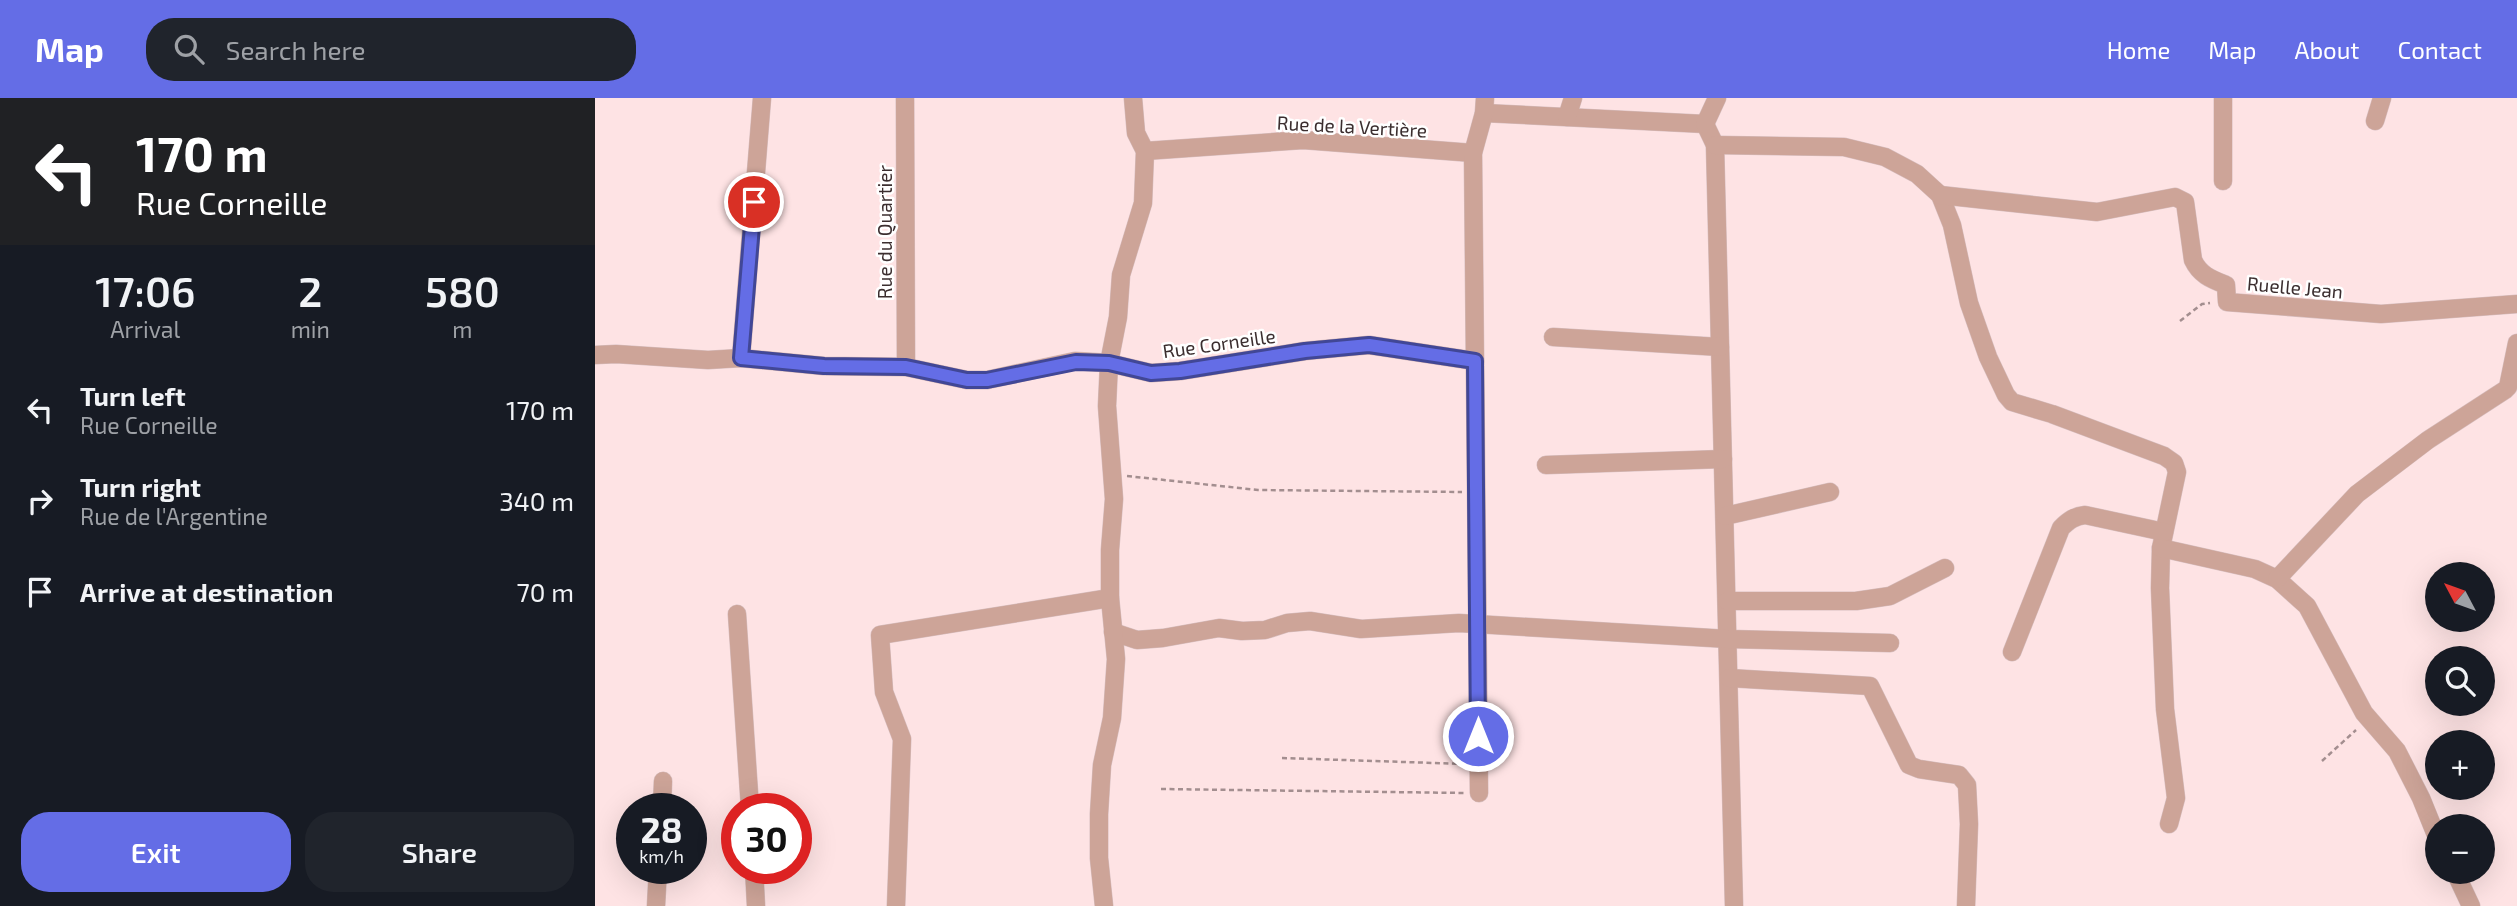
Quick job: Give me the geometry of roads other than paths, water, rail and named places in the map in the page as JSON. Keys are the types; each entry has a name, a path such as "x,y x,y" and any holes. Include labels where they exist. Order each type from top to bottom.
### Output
{"street":[{"path":"741,358 762,98"},
{"name":"Rue du Quartier","path":"905,98 906,367"},
{"path":"1104,906 1099,858 1099,814 1102,765 1112,718 1116,659 1110,598 1114,499 1107,406 1109,363 1118,317 1121,275 1143,203 1145,151 1136,133 1133,98"},
{"path":"1567,117 1573,98"},
{"path":"1705,124 1717,98"},
{"path":"2223,98 2223,181"},
{"path":"2375,121 2382,98"},
{"path":"1479,793 1473,153 1484,106 1567,117 1705,124"},
{"path":"1705,124 1715,145 1734,906"},
{"name":"Rue de la Vertière","path":"1145,151 1303,140 1473,153"},
{"path":"1715,145 1844,147 1885,157 1917,174 1940,195 1952,225 1969,303 1988,357 2012,402 2164,456 2174,463 2177,472 2162,540 2160,588 2165,709 2176,798 2169,824"},
{"name":"Ruelle Jean","path":"1940,195 2097,212 2181,198 2185,202 2193,260 2204,276 2226,285 2227,302 2381,314 2517,304"},
{"path":"1553,337 1720,347"},
{"path":"2277,579 2357,494 2428,440 2505,390 2508,387 2517,343"},
{"name":"Rue Corneille","path":"595,355 708,360 741,358 824,366 906,367 967,380 987,380 1076,362 1109,363 1151,373 1180,371 1305,351 1369,345 1475,361"},
{"path":"1546,465 1723,459"},
{"path":"1725,516 1830,492"},
{"path":"2011,652 2061,528 2077,516 2085,515 2255,569 2277,579 2307,606 2368,718 2397,751 2427,814"},
{"path":"1727,601 1856,601 1890,596 1945,568"},
{"path":"895,906 902,739 884,692 880,635 1110,598"},
{"path":"737,614 749,793"},
{"path":"1113,632 1137,640 1219,628 1265,630 1287,623 1310,621 1361,629 1432,623 1478,624 1728,639 1890,643"},
{"path":"1728,678 1870,686 1909,765 1959,775 1966,785 1969,824 1966,906"},
{"path":"662,793 663,781"},
{"path":"656,906 657,884"},
{"path":"755,884 756,906"},
{"path":"2461,884 2471,906"}]}
